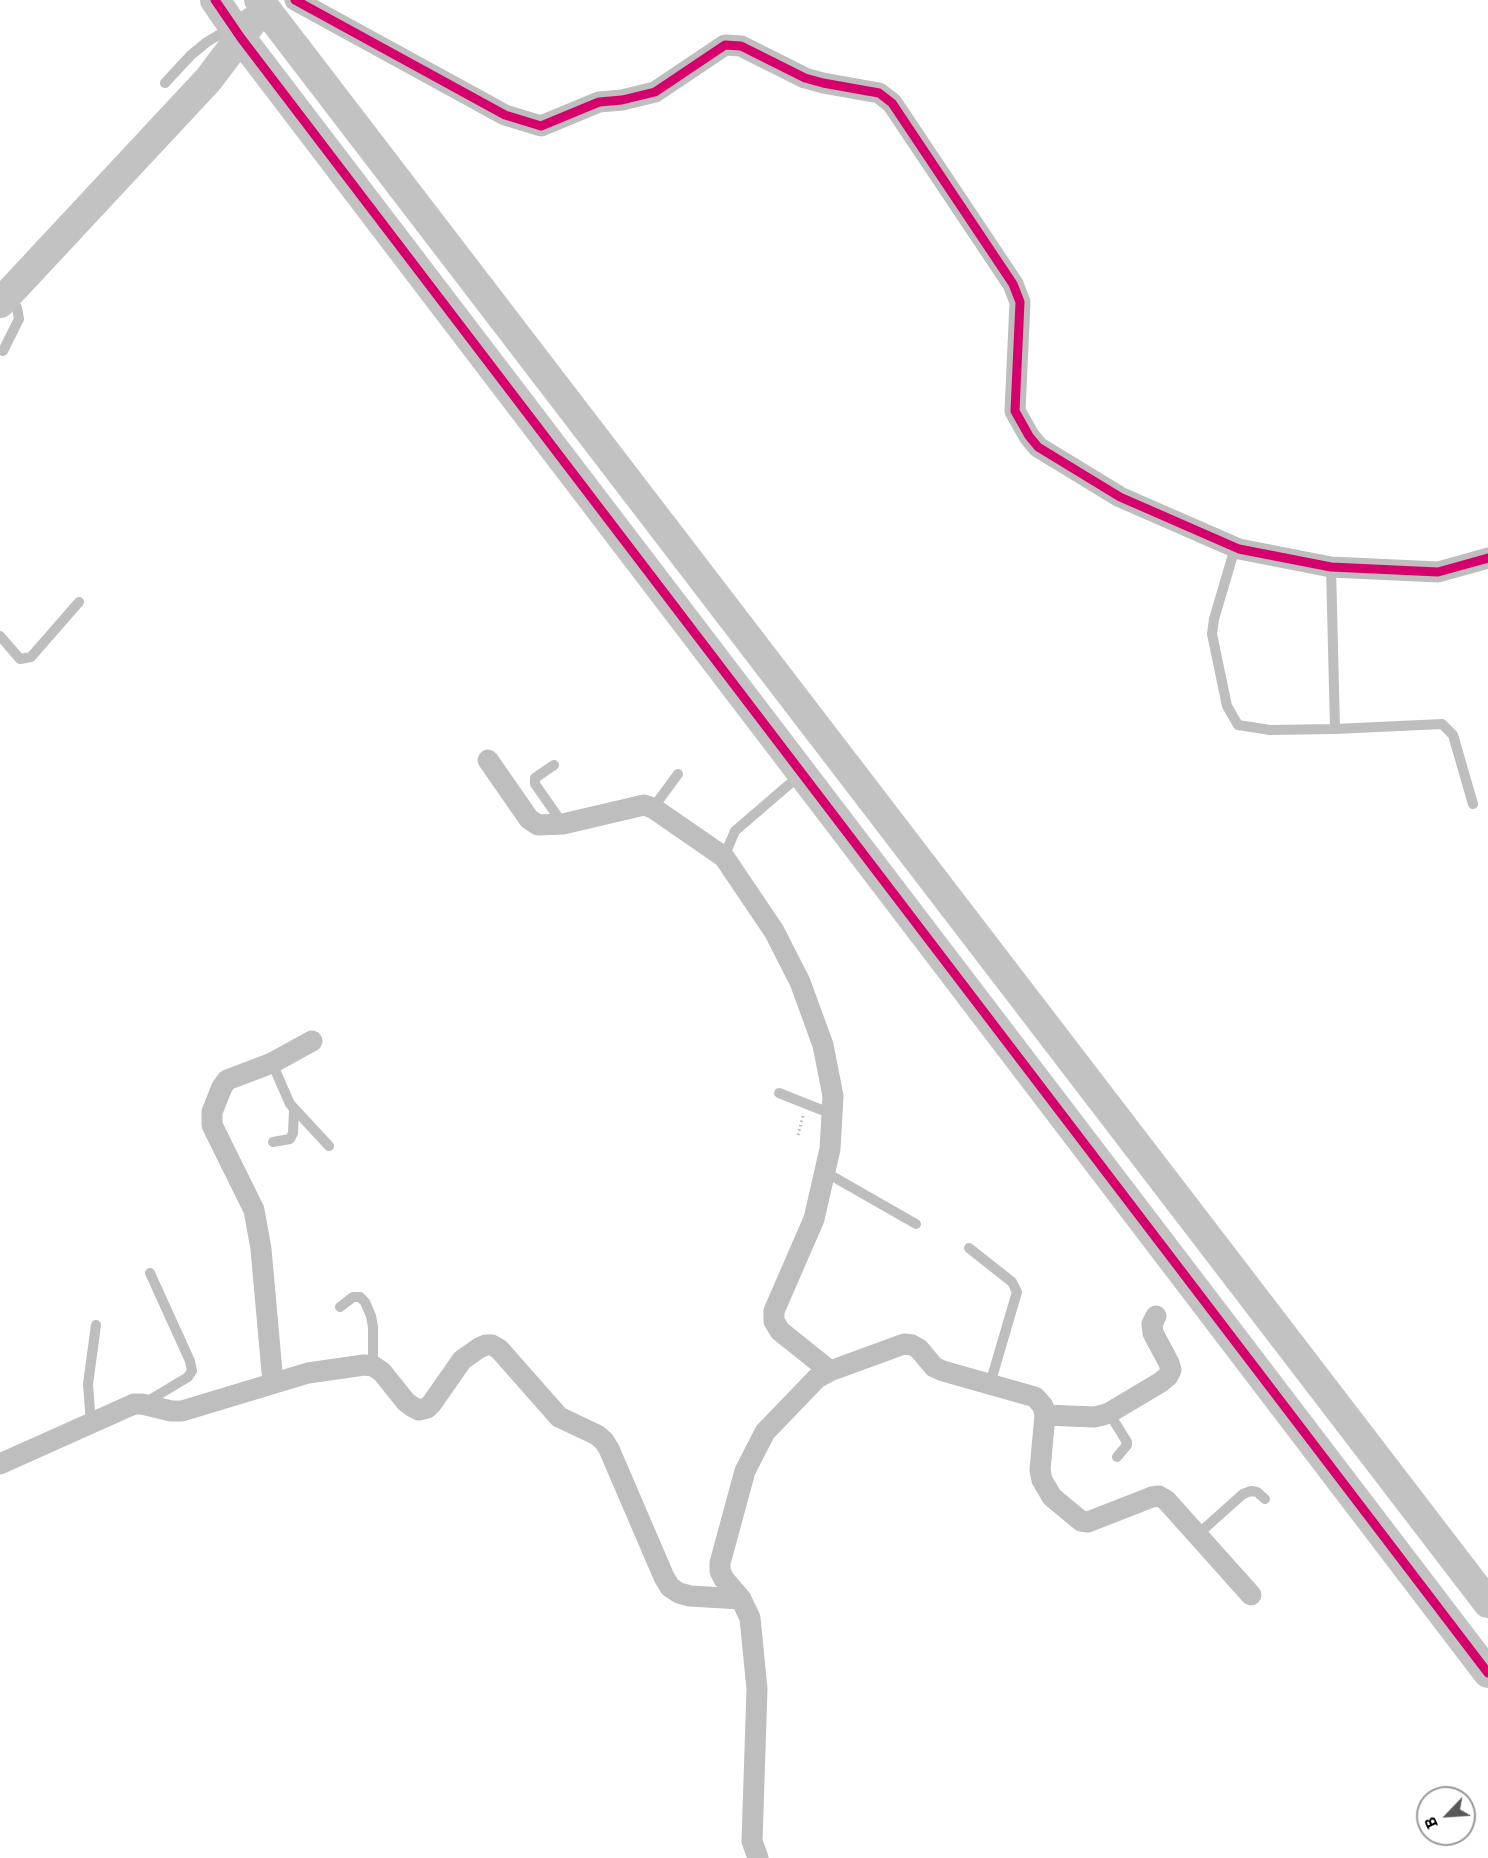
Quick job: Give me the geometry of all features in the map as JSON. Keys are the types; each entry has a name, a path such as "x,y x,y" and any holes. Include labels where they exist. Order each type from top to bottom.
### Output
{"street":[{"path":"198,0 228,20 1488,1672"},
{"path":"295,0 504,115 541,126 599,102 622,100 655,92 725,45 741,46 805,78 879,93 892,103 1013,284 1020,302 1015,411 1038,447 1120,497 1235,548 1331,567 1438,572 1488,558"},
{"path":"5,298 208,80 228,20 262,2 1488,1603"},
{"path":"488,760 529,819 538,825 563,824 645,806 653,808 724,857 774,931 800,982 823,1045 833,1096 830,1149 814,1220 774,1311 774,1321 780,1331 830,1371"},
{"path":"273,1383 261,1249 254,1210 212,1125 212,1112 227,1080 272,1063 312,1041"},
{"path":"1045,1415 1094,1417 1109,1413 1168,1376 1171,1370 1169,1363 1153,1333 1152,1324 1156,1316"},
{"path":"758,1858 752,1841 757,1675 750,1618 741,1599 723,1579 720,1563 745,1471 765,1432 817,1378 830,1371 903,1344 912,1345 919,1349 934,1367 1035,1397 1043,1406 1045,1415 1040,1470 1042,1480 1052,1497 1081,1521 1088,1522 1159,1496 1166,1500 1251,1595"},
{"path":"0,1464 134,1404 183,1411 308,1373 364,1365 373,1366 382,1372 406,1402 419,1410 427,1408 432,1403 462,1360 479,1348 492,1345 499,1349 559,1417 604,1441 670,1587 690,1596 741,1599"}],"lane":[{"path":"165,83 228,20"},
{"path":"3,351 19,319 17,308 5,298"},
{"path":"1235,548 1214,619 1212,634 1227,706 1238,725 1270,730 1442,724 1453,735 1473,804"},
{"path":"1331,567 1335,729"},
{"path":"0,636 20,659 31,657 79,602"},
{"path":"554,765 535,778 535,784 563,824"},
{"path":"724,857 735,831 802,773"},
{"path":"653,808 678,774"},
{"path":"272,1063 294,1110 329,1146"},
{"path":"779,1092 832,1114"},
{"path":"273,1143 290,1139 293,1133 294,1110"},
{"path":"825,1172 916,1224"},
{"path":"969,1248 1012,1282 1017,1292 990,1384"},
{"path":"142,1404 188,1377 192,1371 190,1361 150,1273"},
{"path":"340,1307 353,1297 360,1297 365,1302 373,1327 373,1366"},
{"path":"91,1424 87,1384 96,1325"},
{"path":"1109,1413 1128,1442 1117,1457"},
{"path":"1197,1535 1243,1494 1251,1491 1257,1492 1265,1498"}],"cycle path":[{"path":"215,0 241,38 1488,1673"},
{"path":"295,0 505,115 541,126 599,102 622,100 655,92 725,45 741,46 805,78 879,93 892,103 1013,284 1020,302 1015,411 1038,447 1120,497 1239,549 1331,567 1438,572 1488,558"}]}
